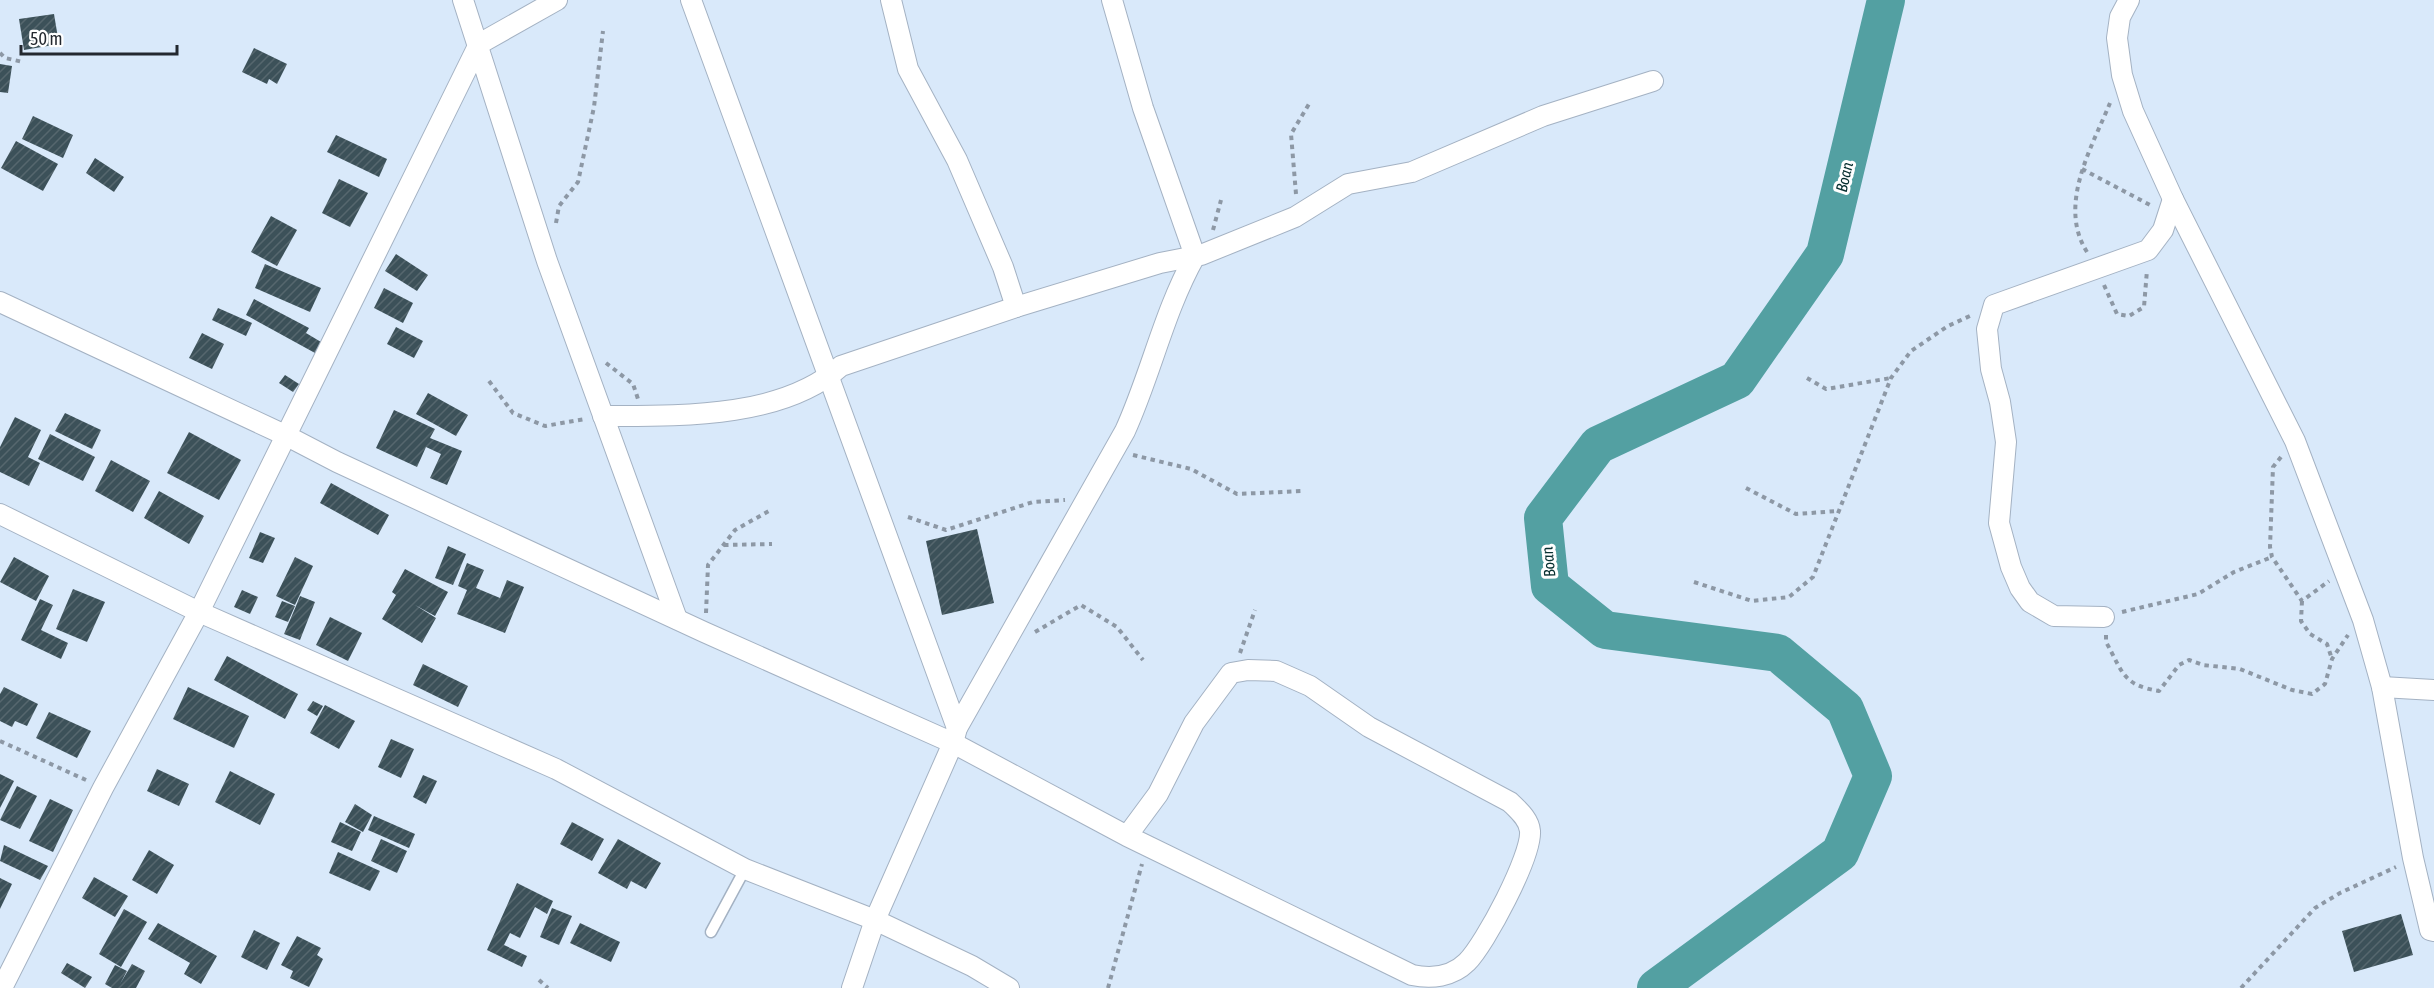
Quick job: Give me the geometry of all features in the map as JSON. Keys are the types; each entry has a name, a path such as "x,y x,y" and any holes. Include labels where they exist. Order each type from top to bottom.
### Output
{"street":[{"path":"463,0 547,261 677,619"},
{"path":"2,988 103,788 199,612 479,44 557,0"},
{"path":"692,0 955,736"},
{"path":"891,0 908,69 957,160 1003,267 1016,307"},
{"path":"1112,0 1143,108 1202,253"},
{"path":"2129,0 2120,17 2117,38 2122,75 2133,111 2171,207 2295,441 2363,620 2382,687 2413,858 2433,935"},
{"path":"603,416 696,416 777,400 827,378 841,366 1016,307 1160,263 1202,253 1297,216 1348,184 1412,172 1543,116 1653,81"},
{"path":"2104,617 2054,616 2030,602 2019,588 1999,523 2006,442 2000,402 1991,369 1987,329 1994,305 2096,266 2148,250 2159,238 2171,207"},
{"path":"852,988 875,920 955,736 1115,450 1143,392 1179,284 1202,253"},
{"path":"0,302 287,436 337,462 704,632 955,736 1127,836 1412,975 1428,979 1441,976 1467,962 1488,934 1528,851 1530,830 1524,815 1510,802 1369,727 1310,686 1276,671 1248,670 1231,673 1194,723 1158,794 1127,836"},
{"path":"0,514 199,612 556,769 745,869 875,920 972,966 1008,988"},
{"path":"2382,687 2434,690"}],"lane":[{"path":"711,932 745,869"}],"path":[{"path":"554,228 559,206 578,182 594,107 603,31"},
{"path":"0,53 4,58 23,62"},
{"path":"2122,75 2082,169 2075,209 2080,241 2096,266 2117,314 2129,316 2144,307 2148,250"},
{"path":"1297,216 1291,134 1309,104"},
{"path":"2082,169 2171,207"},
{"path":"1202,253 1221,200"},
{"path":"1694,582 1752,601 1789,597 1813,577 1891,378 1911,351 1948,326 1994,305"},
{"path":"577,344 595,354 633,384 644,416"},
{"path":"1807,378 1826,389 1891,378"},
{"path":"489,381 513,413 545,426 603,416"},
{"path":"2295,441 2273,467 2270,547 2272,557 2302,601 2301,621 2310,634 2327,644 2332,659"},
{"path":"1115,450 1191,469 1237,494 1304,491"},
{"path":"1746,488 1796,514 1838,511"},
{"path":"908,517 946,530 1033,502 1087,499"},
{"path":"704,632 708,565 735,530 769,511"},
{"path":"724,545 772,544"},
{"path":"2272,557 2234,572 2198,594 2104,617 2106,642 2128,680 2138,687 2159,691 2179,666 2189,660 2203,665 2240,669 2292,690 2312,694 2325,684 2332,659 2342,641 2363,620"},
{"path":"2302,601 2343,568"},
{"path":"1030,635 1081,605 1117,627 1143,660"},
{"path":"1231,673 1245,643 1255,610"},
{"path":"0,741 103,788"},
{"path":"1108,988 1147,846"},
{"path":"2241,988 2315,908 2340,893 2413,858"},
{"path":"539,980 548,988"}],"building":[{"path":"54,14 59,44 24,50 19,19"},
{"path":"254,48 287,64 277,84 269,79 267,84 242,72"},
{"path":"0,64 12,66 8,93 0,92"},
{"path":"33,116 73,135 63,158 22,139"},
{"path":"336,135 387,159 379,177 327,152"},
{"path":"16,141 58,164 43,191 1,168"},
{"path":"95,158 124,177 114,192 86,173"},
{"path":"339,179 368,193 350,227 322,213"},
{"path":"271,216 297,230 277,266 251,252"},
{"path":"396,254 428,275 417,291 385,271"},
{"path":"265,264 321,288 310,312 255,288"},
{"path":"384,288 413,303 403,323 374,308"},
{"path":"254,299 309,328 306,333 321,342 315,353 246,315"},
{"path":"218,308 252,323 246,336 212,320"},
{"path":"396,327 423,341 414,358 387,344"},
{"path":"202,333 224,344 212,369 189,358"},
{"path":"285,375 299,384 293,392 279,383"},
{"path":"428,393 468,415 456,436 416,414"},
{"path":"394,410 435,429 430,438 462,451 447,485 430,478 441,454 426,447 417,467 376,448"},
{"path":"65,413 101,430 92,449 55,431"},
{"path":"15,417 41,430 28,457 40,463 29,486 0,472 0,447"},
{"path":"189,432 241,460 219,500 167,473"},
{"path":"50,434 95,457 83,481 38,459"},
{"path":"111,460 150,481 133,512 95,491"},
{"path":"331,483 389,515 378,535 320,503"},
{"path":"159,491 204,516 189,544 144,518"},
{"path":"977,529 994,603 942,615 926,541"},
{"path":"260,532 275,538 263,563 249,558"},
{"path":"448,546 466,554 453,585 435,578"},
{"path":"14,557 49,576 36,601 0,582"},
{"path":"295,557 313,566 295,605 276,596"},
{"path":"467,563 484,570 476,588 500,598 507,580 524,587 505,633 457,614 467,590 458,586"},
{"path":"405,569 448,592 435,616 415,605 436,618 422,643 382,619 396,595 392,592"},
{"path":"73,589 105,602 87,642 56,629"},
{"path":"242,590 258,597 250,614 234,607"},
{"path":"300,596 315,602 300,640 284,634"},
{"path":"40,599 53,605 41,630 68,643 61,659 21,640"},
{"path":"282,601 295,606 288,622 275,617"},
{"path":"330,617 362,633 348,661 316,645"},
{"path":"227,656 298,694 285,719 214,680"},
{"path":"423,664 468,686 458,707 413,685"},
{"path":"4,687 38,704 27,726 15,721 12,727 0,721 0,694"},
{"path":"188,687 249,716 234,748 173,719"},
{"path":"313,701 323,706 317,716 307,710"},
{"path":"325,705 355,721 339,749 310,733"},
{"path":"49,712 91,731 77,758 36,738"},
{"path":"391,739 414,749 401,778 378,767"},
{"path":"157,769 189,784 179,806 147,791"},
{"path":"230,771 275,794 260,825 215,802"},
{"path":"0,774 14,781 0,808"},
{"path":"423,775 437,781 426,804 413,797"},
{"path":"17,786 37,796 20,829 0,820"},
{"path":"50,799 73,810 53,852 29,841"},
{"path":"355,804 372,815 363,832 345,822"},
{"path":"374,816 415,834 409,848 368,830"},
{"path":"340,822 361,832 352,851 331,842"},
{"path":"572,822 604,839 592,861 560,844"},
{"path":"381,839 407,851 397,873 371,861"},
{"path":"618,839 661,863 646,889 631,881 627,889 598,873"},
{"path":"4,845 48,866 40,880 0,861"},
{"path":"149,850 174,865 157,894 132,880"},
{"path":"338,852 380,871 370,891 329,873"},
{"path":"94,877 128,896 115,917 82,898"},
{"path":"0,878 12,884 0,909"},
{"path":"517,883 553,901 547,914 535,907 520,938 510,933 504,945 527,956 522,967 487,950"},
{"path":"552,908 572,916 559,945 540,937"},
{"path":"124,909 147,922 121,967 99,954"},
{"path":"2401,914 2413,955 2354,972 2342,931"},
{"path":"158,923 217,956 201,984 184,974 190,963 148,939"},
{"path":"580,923 620,942 611,962 570,943"},
{"path":"254,930 280,943 267,970 241,957"},
{"path":"297,936 321,948 317,955 323,959 309,987 290,978 293,971 281,965"},
{"path":"67,963 92,977 85,988 61,973"},
{"path":"132,964 145,971 136,988 112,988 105,984 115,965 127,971 120,984"}],"waterway":[{"name":"Boan","path":"1656,988 1840,853 1873,776 1845,709 1778,653 1605,630 1550,586 1543,518 1598,445 1737,380 1825,254 1886,0"}]}
